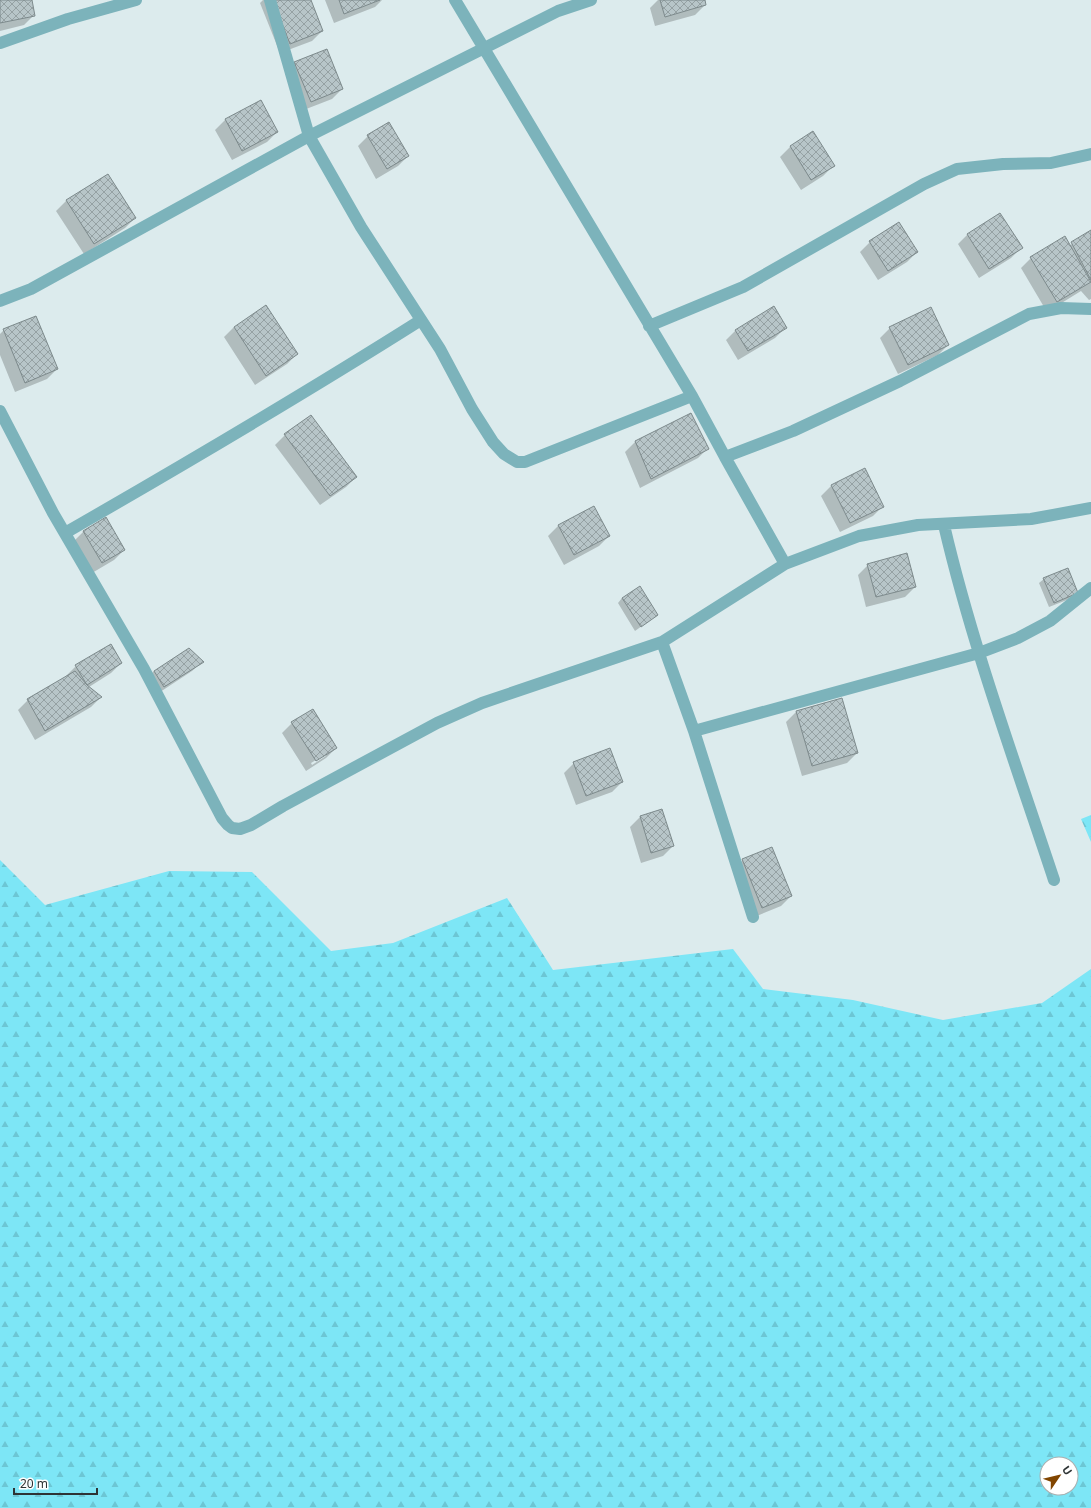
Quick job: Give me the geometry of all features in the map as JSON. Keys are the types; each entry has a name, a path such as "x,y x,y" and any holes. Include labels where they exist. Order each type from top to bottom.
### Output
{"street":[{"path":"0,43 68,19 136,0"},
{"path":"270,0 309,136 361,227 440,349 472,409 493,442 504,454 517,462 525,462 692,396"},
{"path":"455,0 692,396 785,564"},
{"path":"0,301 31,289 309,136 558,10 591,0"},
{"path":"650,326 743,287 924,184 957,169 1003,164 1051,163 1091,154"},
{"path":"725,457 793,431 885,388 1029,314 1061,308 1091,309"},
{"path":"65,533 186,464 421,320"},
{"path":"0,411 65,533 144,669 222,818 228,825 240,829 251,825 283,806 437,723 482,703 662,642 785,564 859,536 918,525 944,525 1031,519 1091,508"},
{"path":"944,525 955,570 979,653 1054,880"},
{"path":"694,731 979,653 1018,638 1050,621 1091,588"},
{"path":"662,642 694,731 753,917"}],"green space":[{"path":"1091,815 1091,842 1081,819"},
{"path":"0,860 45,905 169,871 252,872 331,951 393,943 507,898 553,970 733,949 763,989 853,1000 943,1020 1042,1003 1091,969 1091,1508 0,1508"}],"building":[{"path":"0,0 32,0 35,16 0,23"},
{"path":"273,0 311,0 323,31 290,44"},
{"path":"339,0 380,0 344,14"},
{"path":"660,0 705,0 706,5 665,17"},
{"path":"327,49 343,89 311,102 294,62"},
{"path":"261,100 278,132 242,151 225,119"},
{"path":"389,122 409,156 387,169 367,135"},
{"path":"813,131 835,166 811,180 790,146"},
{"path":"108,174 136,218 94,244 66,200"},
{"path":"1000,213 1023,248 989,269 967,234"},
{"path":"899,222 918,252 888,271 869,241"},
{"path":"1091,230 1091,280 1071,242"},
{"path":"1065,236 1091,282 1057,302 1030,257"},
{"path":"266,305 298,354 266,376 234,327"},
{"path":"774,306 787,328 748,351 735,330"},
{"path":"931,307 949,345 908,365 889,327"},
{"path":"36,316 58,369 25,383 3,329"},
{"path":"691,413 709,449 651,479 635,441"},
{"path":"311,415 357,477 330,496 284,434"},
{"path":"865,468 884,507 850,523 831,485"},
{"path":"594,506 610,536 574,555 558,525"},
{"path":"106,517 125,550 102,563 83,531"},
{"path":"907,553 916,587 876,597 867,564"},
{"path":"1068,568 1078,593 1054,603 1043,578"},
{"path":"640,586 658,615 641,627 622,598"},
{"path":"111,644 122,663 87,685 75,665"},
{"path":"189,648 204,662 164,687 154,671"},
{"path":"75,671 87,685 102,697 45,731 27,699"},
{"path":"842,698 858,753 812,766 796,711"},
{"path":"313,709 337,748 316,761 291,722"},
{"path":"610,748 623,782 586,796 573,762"},
{"path":"662,809 674,846 651,853 640,816"},
{"path":"772,847 792,896 762,908 742,859"}]}
